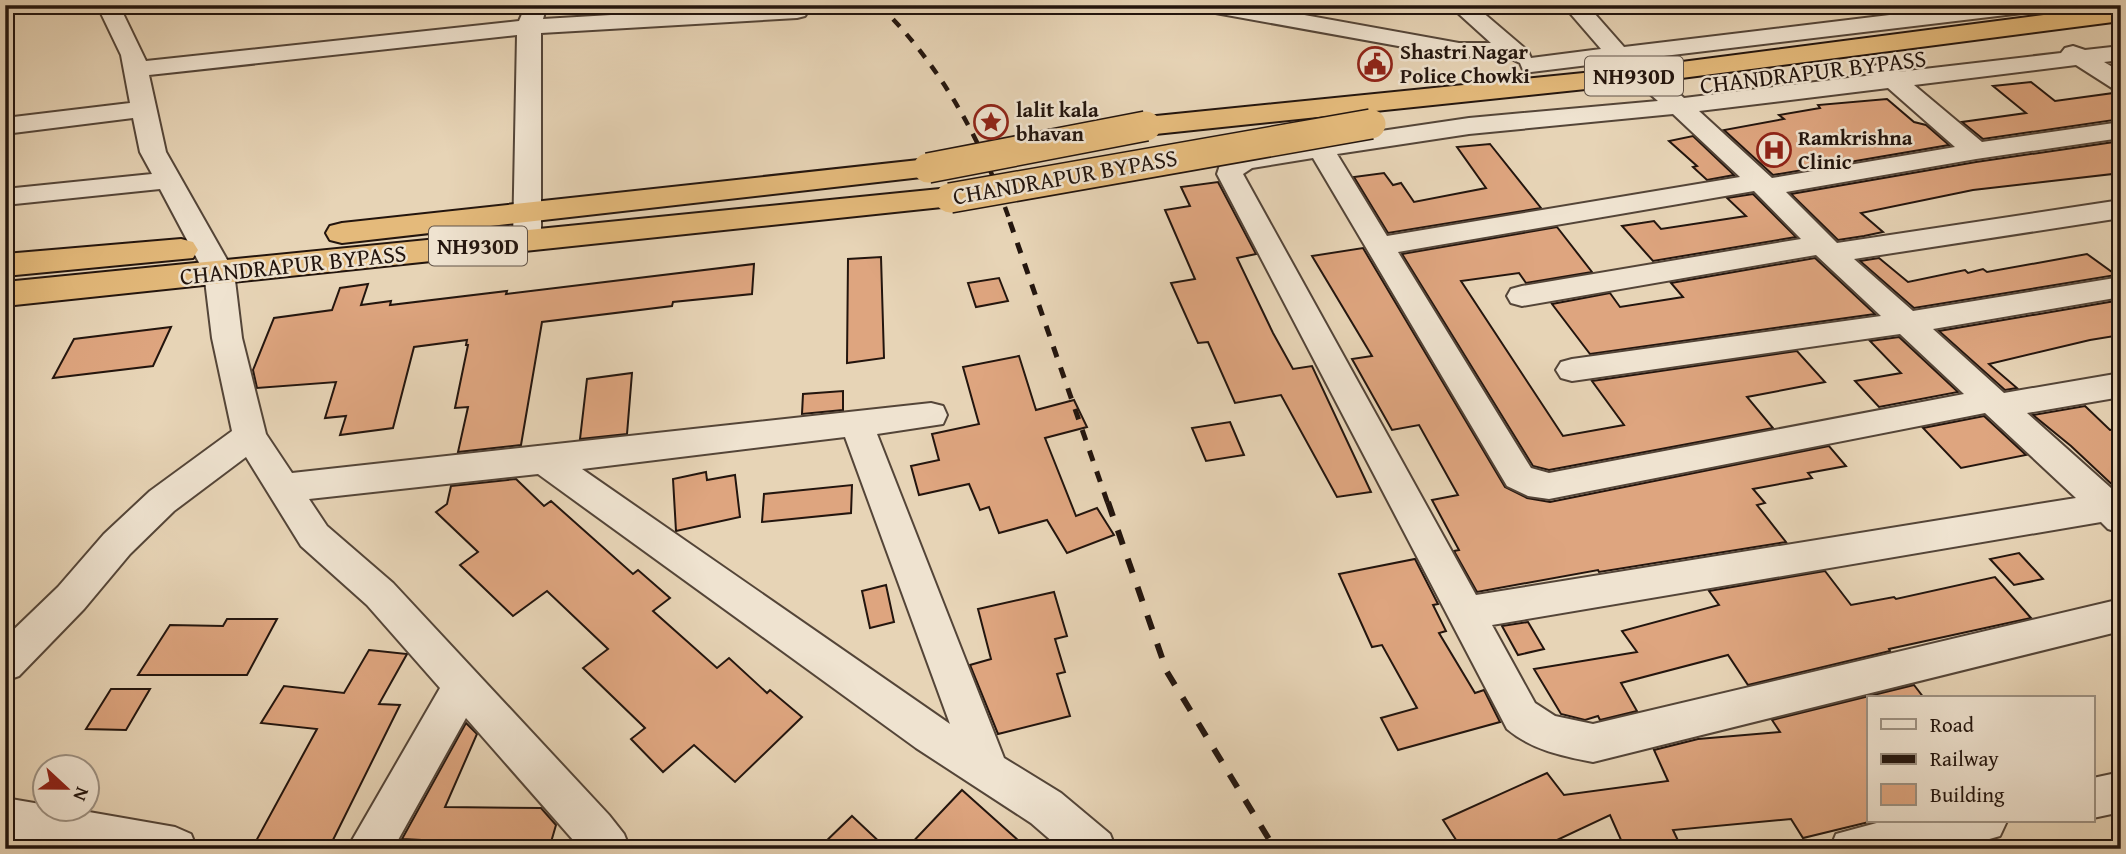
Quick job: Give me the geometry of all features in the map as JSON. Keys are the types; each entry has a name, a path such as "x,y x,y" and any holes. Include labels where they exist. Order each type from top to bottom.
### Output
{"highway":[{"name":"CHANDRAPUR BYPASS","path":"5,294 213,260 527,227 950,198 1371,124 1660,90 2028,15 2121,13"},
{"path":"2071,51 2121,33"},
{"name":"CHANDRAPUR BYPASS","path":"527,227 928,168 1146,126 1553,84 1660,90"},
{"name":"CHANDRAPUR BYPASS","path":"5,265 213,260"}],"street":[{"path":"108,5 133,55 153,152 213,260 227,338 250,436 314,536 380,594 608,849"},
{"path":"1210,5 1459,50 1510,48"},
{"path":"1460,5 1553,84"},
{"path":"1574,5 1618,54 1763,184 1826,249 1995,403 2112,504"},
{"path":"1531,65 1997,7 2028,15"},
{"path":"136,69 532,16 797,11"},
{"path":"527,227 532,16"},
{"path":"2071,51 2121,83"},
{"path":"2121,52 2071,51 1882,72 1660,90 1469,126 1245,161 1230,168 1230,174 1521,716 1537,730 1593,743 2121,615"},
{"path":"1882,72 1976,151"},
{"path":"5,126 144,109"},
{"path":"1380,246 2121,130"},
{"path":"1320,148 1519,477 1539,486 1995,403 2121,385"},
{"path":"5,197 169,180"},
{"path":"1522,296 1826,249 2121,209"},
{"path":"1572,370 1907,323 2121,287"},
{"path":"281,488 931,415"},
{"path":"857,425 988,771"},
{"path":"5,664 71,598 117,544 162,501 250,436"},
{"path":"544,460 919,727 1046,808 1094,849"},
{"path":"1466,613 2112,504"},
{"path":"369,849 463,685"},
{"path":"2094,798 2121,792"},
{"path":"5,819 175,849"},
{"path":"1852,849 1980,822"}],"building":[{"path":"2031,82 2055,101 2121,92 2121,119 1983,139 1962,122 2026,113 1993,86"},
{"path":"1887,99 1914,122 1926,125 1949,145 1773,175 1724,130 1784,119 1779,115 1820,108 1818,105"},
{"path":"1693,136 1734,175 1707,180 1693,167 1697,166 1669,141"},
{"path":"2121,141 2121,173 1973,190 1861,213 1883,232 1864,236 1838,240 1791,194 1976,162"},
{"path":"1490,144 1541,208 1388,233 1354,177 1384,173 1393,185 1401,183 1414,202 1486,188 1457,147"},
{"path":"1218,182 1256,254 1237,258 1273,333 1293,369 1312,366 1371,492 1337,497 1281,395 1235,403 1208,342 1198,343 1171,283 1195,279 1165,210 1190,206 1181,187"},
{"path":"1753,194 1796,237 1653,261 1622,226 1654,221 1661,229 1746,216 1727,198"},
{"path":"1557,227 1592,272 1526,283 1519,273 1461,281 1563,436 1624,425 1592,381 1797,351 1825,382 1747,397 1773,428 1549,470 1533,466 1402,254"},
{"path":"1363,248 1505,487 1527,498 1550,502 1829,446 1846,466 1808,473 1812,478 1753,489 1765,503 1757,505 1786,542 1599,572 1598,570 1477,592 1454,551 1459,550 1432,500 1458,495 1419,425 1392,430 1352,359 1372,356 1312,256"},
{"path":"2087,254 2116,275 1914,308 1860,261 1879,258 1908,282 1965,270 1968,273 1983,269 1987,272"},
{"path":"881,257 884,358 847,363 848,259"},
{"path":"1815,258 1875,314 1590,354 1552,304 1610,293 1620,307 1683,297 1671,283"},
{"path":"754,264 752,294 673,302 672,306 542,322 521,445 458,452 468,407 455,408 467,340 414,347 393,428 340,435 346,416 325,418 336,382 257,388 253,370 274,318 332,310 340,288 368,284 361,305 391,301 390,305"},
{"path":"999,278 1008,301 976,307 968,283"},
{"path":"2121,300 2121,335 1989,364 2017,388 2005,390 1939,331"},
{"path":"171,327 153,366 53,378 74,339"},
{"path":"1899,337 1958,392 1879,407 1855,381 1901,373 1870,341"},
{"path":"1019,356 1036,410 1074,400 1087,427 1045,438 1076,516 1097,508 1114,535 1067,553 1047,520 999,533 989,507 980,510 969,484 919,495 911,466 939,460 932,434 979,424 963,367"},
{"path":"632,373 627,434 580,439 587,379"},
{"path":"843,391 843,410 802,414 803,394"},
{"path":"2085,406 2110,430 2121,428 2121,493 2033,415"},
{"path":"1984,416 2026,455 1961,468 1923,428"},
{"path":"1230,422 1244,455 1206,461 1192,428"},
{"path":"706,472 707,480 735,475 740,517 676,531 673,479"},
{"path":"516,479 544,506 551,501 633,574 638,570 670,598 653,611 717,668 729,658 767,693 770,690 802,717 735,782 694,745 663,772 631,739 645,728 583,668 608,649 547,591 513,616 460,565 478,552 436,512 447,504 451,486"},
{"path":"852,485 851,513 762,522 764,494"},
{"path":"2019,553 2043,579 2014,585 1990,559"},
{"path":"1415,559 1438,604 1433,605 1446,631 1439,633 1475,693 1484,690 1500,722 1398,750 1381,718 1417,708 1382,645 1372,647 1339,574"},
{"path":"1825,571 1851,605 1894,597 1896,599 1995,577 2031,618 1889,649 1890,651 1748,685 1728,655 1621,683 1637,711 1600,720 1598,716 1585,720 1561,714 1534,669 1637,652 1622,631 1719,605 1709,591"},
{"path":"886,585 894,622 870,628 862,591"},
{"path":"1054,592 1067,636 1055,639 1065,672 1057,674 1070,716 998,734 970,665 991,659 978,609"},
{"path":"227,619 277,619 247,675 138,675 170,625 223,626"},
{"path":"1528,622 1544,649 1518,655 1502,626"},
{"path":"369,650 407,654 379,704 400,705 330,846 256,841 317,729 261,723 284,686 344,693"},
{"path":"1914,685 1922,696 1869,696"},
{"path":"111,689 150,689 126,730 86,729"},
{"path":"1867,697 1869,822 1803,838 1791,819 1673,830 1682,849 1625,849 1610,815 1538,849 1462,849 1443,820 1547,773 1564,795 1668,781 1654,750 1698,739 1780,732 1772,720"},
{"path":"466,723 477,734 445,807 541,808 556,825 549,849 436,849 440,841 402,839"},
{"path":"962,790 1028,849 906,849"},
{"path":"852,816 887,849 818,849"}],"railway":[{"path":"879,5 922,53 958,107 987,164 1011,224"},
{"path":"1010,222 1108,504"},
{"path":"1108,502 1167,672 1275,849"}],"place":[{"name":"Shastri Nagar Police Chowki","path":"1375,64"},
{"name":"lalit kala bhavan","path":"991,122"},
{"name":"Ramkrishna Clinic","path":"1774,150"}]}
